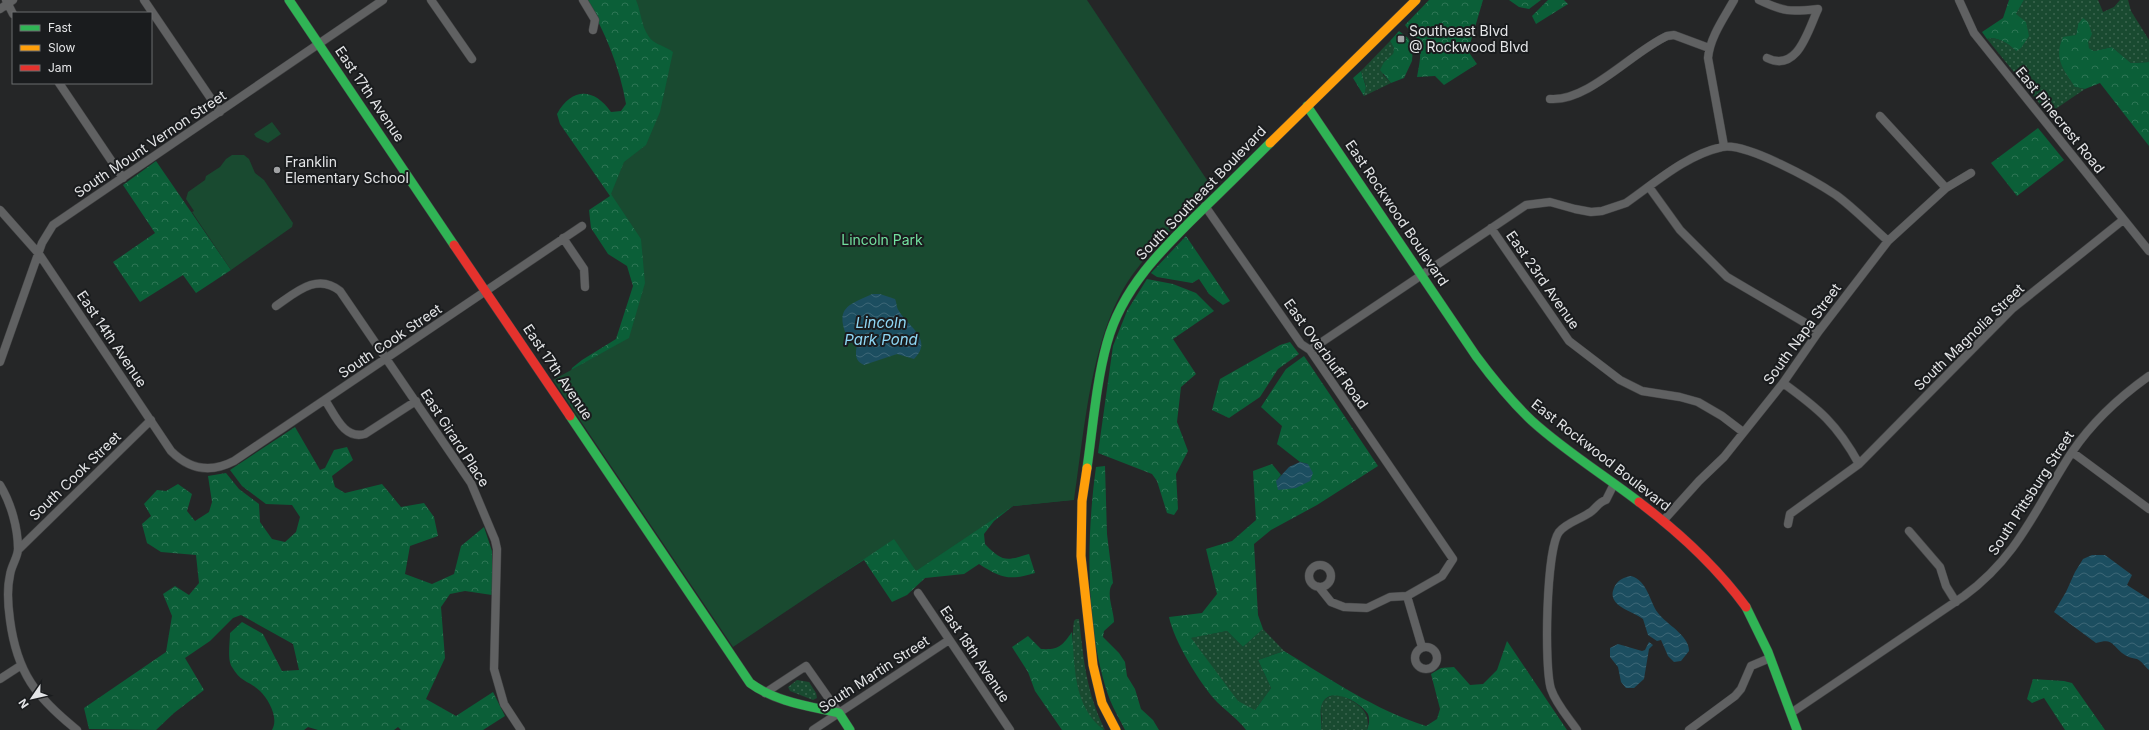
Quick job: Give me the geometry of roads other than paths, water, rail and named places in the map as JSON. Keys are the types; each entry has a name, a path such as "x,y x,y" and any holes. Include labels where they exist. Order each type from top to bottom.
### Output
{"street":[{"path":"144,0 220,112"},
{"name":"East 17th Avenue","path":"290,0 755,688 765,693 838,713"},
{"name":"South Mount Vernon Street","path":"0,362 45,237 53,225 383,0"},
{"path":"431,0 472,59"},
{"path":"583,0 594,20 593,30"},
{"name":"South Southeast Boulevard","path":"1116,730 1102,703 1093,665 1081,556 1082,501 1099,382 1108,342 1115,321 1140,275 1162,249 1416,0"},
{"path":"1724,146 1709,68 1709,48 1734,0"},
{"path":"1759,0 1779,10 1791,12 1818,9 1798,52 1791,59 1782,62 1767,58"},
{"name":"East Pinecrest Road","path":"1959,0 1974,33 2149,252"},
{"path":"0,9 9,1 12,12"},
{"path":"1550,99 1560,100 1578,95 1667,36 1674,35 1709,48"},
{"path":"60,84 123,178"},
{"name":"East Rockwood Boulevard","path":"1307,106 1476,356 1506,395 1542,430 1612,488 1663,522 1689,542 1736,595 1753,620 1770,658 1797,730"},
{"path":"1880,116 1946,188"},
{"path":"1310,350 1421,274 1526,205 1550,202 1575,209 1602,211 1626,203 1691,158 1724,146 1747,150 1772,160 1836,195 1888,241"},
{"name":"South Napa Street","path":"1663,522 1699,481 1724,457 1783,383 1819,331 1888,241 1946,188 1971,173"},
{"path":"1649,187 1680,230 1727,277 1819,331"},
{"name":"East Overbluff Road","path":"1205,206 1301,344 1310,350 1453,559 1442,576 1407,596"},
{"name":"East 14th Avenue","path":"0,210 39,254 171,451 181,461 194,467 209,469"},
{"name":"South Magnolia Street","path":"1788,524 1790,514 1859,464 2012,309 2123,220"},
{"name":"South Cook Street","path":"209,469 224,466 234,461 582,226"},
{"name":"East 23rd Avenue","path":"1490,228 1569,340 1620,380 1642,391 1680,397 1698,402 1722,416 1743,432"},
{"path":"563,238 584,270 585,287"},
{"name":"East Girard Place","path":"276,306 304,287 313,284 322,283 335,288 344,297 471,483 495,540 498,560 494,669 504,704 521,730"},
{"name":"South Pittsburg Street","path":"1791,713 1956,602 1984,580 2016,544 2072,452 2110,406 2149,376"},
{"path":"1783,383 1825,415 1846,440 1859,464"},
{"path":"325,400 344,428 354,436 365,434 416,401"},
{"name":"South Cook Street","path":"18,550 151,420"},
{"path":"2072,452 2149,509"},
{"path":"0,485 8,498 14,519 18,550 9,575 8,610 12,638 20,666 36,692 56,714 76,730"},
{"path":"1577,730 1555,700 1550,687 1547,618 1549,584 1558,533 1564,527 1590,513 1601,501 1601,496 1605,491 1612,488"},
{"path":"1909,531 1940,567 1946,586 1956,602"},
{"path":"1319,587 1331,602 1344,607 1367,608 1390,596 1407,596 1422,647"},
{"name":"East 18th Avenue","path":"918,594 1010,730"},
{"name":"South Martin Street","path":"813,730 949,640"},
{"path":"1689,730 1735,696 1741,689 1751,666 1756,662 1761,662 1770,658"},
{"path":"0,679 20,666"},
{"path":"765,693 806,666 850,730"}],"water":[{"name":"Lincoln Park Pond","path":"872,294 880,294 895,299 897,308 920,339 921,345 919,352 914,359 897,354 864,365 858,360 856,354 857,341 854,336 845,332 843,323 844,311 852,304"},
{"path":"1300,462 1308,464 1313,473 1310,481 1296,488 1278,490 1276,481 1289,467"},
{"path":"2092,555 2105,555 2132,575 2127,585 2149,599 2149,670 2139,660 2124,654 2111,643 2106,641 2096,643 2054,612 2083,559"},
{"path":"1631,576 1641,582 1648,592 1658,613 1686,640 1689,651 1681,661 1674,662 1668,656 1661,640 1657,641 1648,635 1643,619 1617,604 1614,599 1614,588 1617,583 1623,578"},
{"path":"1649,642 1653,645 1649,649 1644,679 1634,688 1626,688 1621,682 1618,667 1610,657 1610,648 1618,644 1642,651 1645,650"}],"place":[{"name":"Southeast Blvd @ Rockwood Blvd","path":"1401,39"},
{"name":"Franklin Elementary School","path":"277,170"}],"park label":[{"name":"Lincoln Park","path":"882,240"}]}
